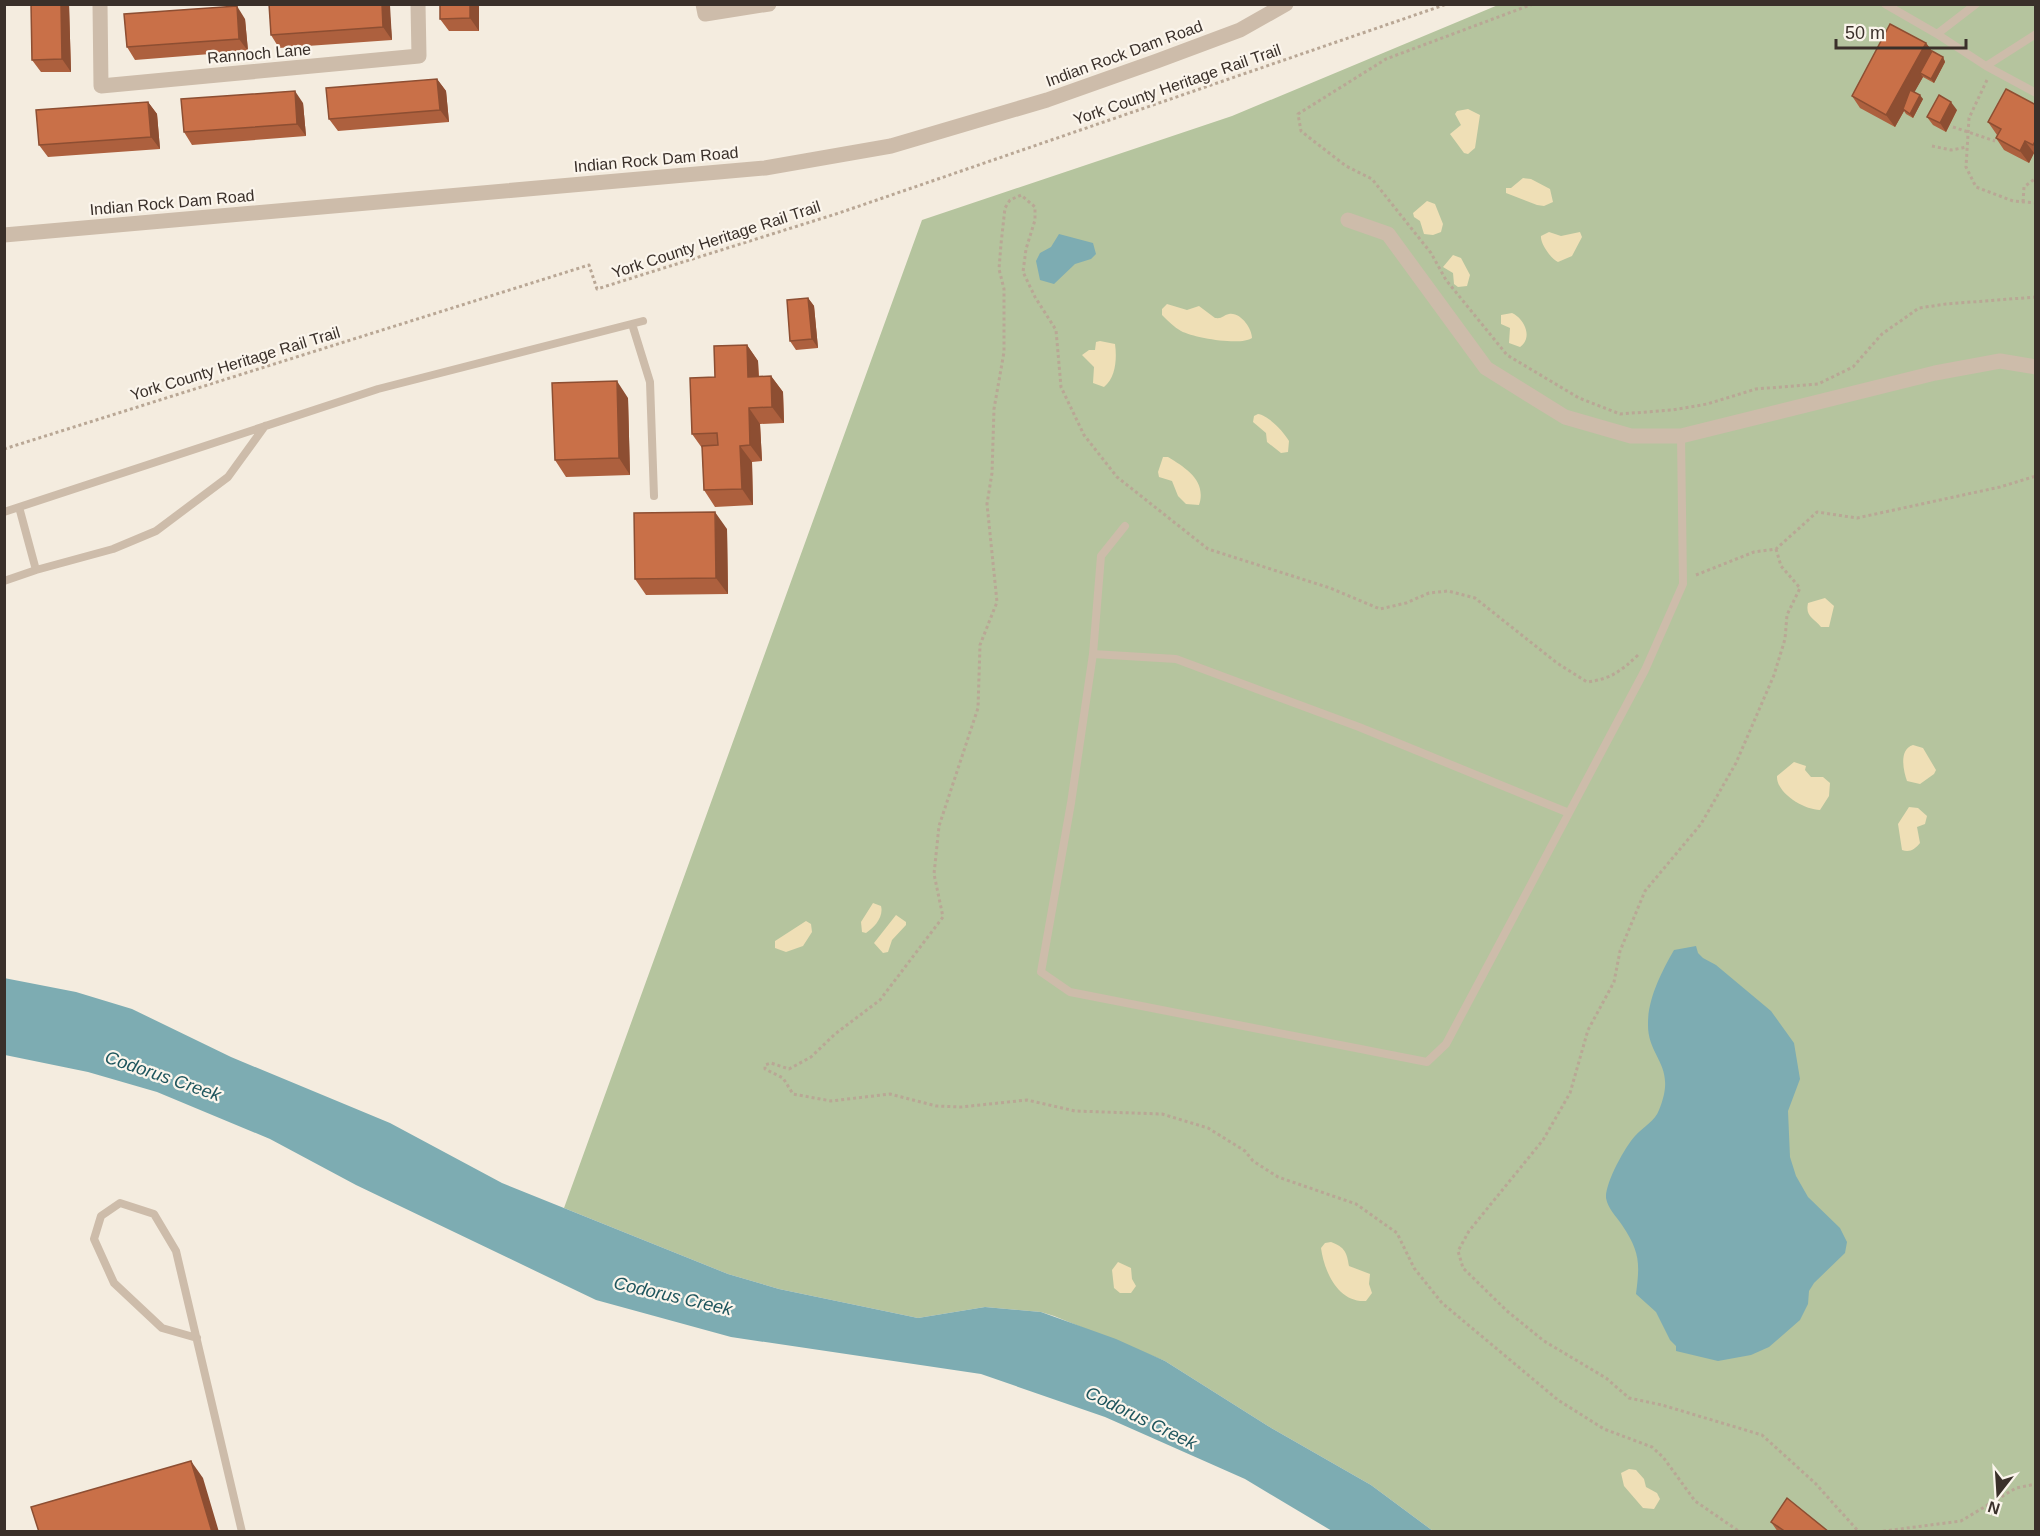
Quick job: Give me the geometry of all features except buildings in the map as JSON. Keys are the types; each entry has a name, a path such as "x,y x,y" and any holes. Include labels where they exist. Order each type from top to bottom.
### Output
{"street":[{"name":"Rannoch Lane","path":"100,4 101,86 419,56 418,4"},
{"path":"703,4 705,14 769,4"},
{"name":"Indian Rock Dam Road","path":"4,235 765,168 891,146 1047,100 1157,61 1240,30 1286,4"},
{"path":"1348,219 1388,234 1485,368 1565,417 1631,436 1682,436 1935,373 2000,361 2036,367"}],"lane":[{"path":"1885,4 1986,66 2036,93"},
{"path":"1937,34 1977,4"},
{"path":"1986,66 2036,34"},
{"path":"4,512 378,389 643,321"},
{"path":"633,324 650,382 654,496"},
{"path":"4,581 113,549 156,531 228,477 265,426"},
{"path":"1125,526 1101,556 1093,654 1071,803 1041,972 1070,992 1427,1062 1446,1044 1645,670 1683,584 1682,436"},
{"path":"19,507 36,570"},
{"path":"1093,654 1176,659 1359,727 1569,813"},
{"path":"197,1338 162,1328 114,1283 94,1239 101,1216 120,1203 154,1214 176,1251 197,1338 242,1532"}],"path":[{"name":"York County Heritage Rail Trail","path":"4,449 589,265 597,289 849,209 1447,4"},
{"path":"1533,4 1386,59 1298,114 1301,130 1306,135 1346,166 1372,179 1431,253 1446,280 1473,316 1506,355 1536,374 1579,398 1620,414 1672,410 1707,404 1756,389 1818,384 1853,367 1882,334 1919,308 2036,297"},
{"path":"1988,78 1969,118 1966,167 1976,187 2013,201 2036,203"},
{"path":"1953,128 1995,141"},
{"path":"1932,146 1951,150 1967,147"},
{"path":"2023,202 2024,187 2036,178"},
{"path":"1639,654 1619,673 1606,679 1587,682 1557,663 1475,598 1449,591 1429,593 1406,603 1380,609 1330,588 1208,549 1117,477 1084,435 1062,387 1056,330 1035,297 1023,272 1026,249 1035,220 1035,207 1021,195 1010,200 1005,208 999,269 1004,289 1004,352 994,409 992,473 987,504 997,602 980,645 978,708 939,826 934,874 943,917 880,1000 835,1034 811,1057 789,1069 771,1064 765,1065 765,1069 783,1078 793,1094 831,1101 890,1094 936,1106 961,1107 1027,1100 1075,1111 1162,1114 1208,1128 1245,1151 1253,1161 1278,1177 1356,1204 1397,1233 1414,1268 1442,1303 1558,1400 1604,1429 1652,1447 1663,1457 1695,1501 1740,1532"},
{"path":"1683,584 1700,572 1754,552 1776,549 1817,512 1857,518 2000,487 2036,476"},
{"path":"1776,549 1781,566 1800,588 1787,615 1785,639 1774,675 1736,763 1701,824 1645,891 1620,951 1614,982 1588,1030 1570,1093 1543,1140 1469,1231 1458,1251 1463,1268 1507,1311 1544,1341 1606,1378 1629,1398 1662,1405 1762,1435 1815,1483 1859,1532"},
{"path":"1877,1532 1961,1521 2016,1488 2036,1484"}],"green space":[{"path":"1498,5 2035,5 2035,1531 1433,1531 1371,1485 1268,1426 1165,1361 1054,1316 1041,1312 985,1307 918,1318 779,1289 728,1274 564,1208 922,220 1232,116"}],"sand":[{"path":"1468,109 1480,115 1475,148 1468,154 1464,153 1450,134 1461,125 1455,114 1457,111"},
{"path":"1523,178 1531,179 1550,189 1553,202 1544,206 1537,205 1506,193 1506,188 1511,188"},
{"path":"1427,201 1435,204 1443,224 1441,232 1433,235 1424,234 1420,221 1414,217 1413,213"},
{"path":"1549,232 1561,236 1580,232 1582,237 1572,256 1558,262 1549,254 1541,239 1541,236"},
{"path":"1453,255 1461,258 1470,275 1467,286 1458,287 1454,284 1453,273 1443,267"},
{"path":"1167,304 1187,310 1199,306 1215,318 1229,314 1238,316 1248,326 1252,338 1228,341 1187,334 1176,328 1162,315 1162,309"},
{"path":"1512,313 1521,320 1526,329 1526,339 1520,347 1509,343 1510,328 1501,324 1501,315"},
{"path":"1096,342 1115,344 1116,349 1113,373 1104,387 1093,383 1094,367 1082,355 1089,350 1095,350"},
{"path":"1258,414 1271,421 1283,433 1289,441 1288,452 1281,453 1267,442 1266,433 1253,422 1254,416"},
{"path":"1163,457 1175,461 1193,476 1200,489 1199,505 1186,504 1178,496 1172,481 1159,477 1158,472"},
{"path":"1825,598 1834,606 1829,627 1821,627 1809,614 1807,608 1808,603"},
{"path":"1913,745 1923,748 1936,770 1920,784 1907,781 1904,771 1904,755"},
{"path":"1794,762 1806,766 1805,770 1811,777 1823,777 1830,783 1829,796 1820,810 1799,804 1781,788 1777,776"},
{"path":"1909,807 1918,808 1927,816 1925,824 1917,827 1920,843 1914,849 1907,851 1902,850 1898,824"},
{"path":"873,903 881,906 880,918 869,931 862,932 861,922"},
{"path":"896,915 906,922 906,925 892,940 888,952 883,953 874,943"},
{"path":"806,921 811,924 812,932 803,946 786,952 775,948 775,941"},
{"path":"1331,1242 1344,1251 1349,1266 1370,1274 1369,1284 1372,1293 1366,1301 1348,1297 1334,1284 1325,1266 1321,1248 1325,1243"},
{"path":"1118,1262 1131,1268 1132,1279 1136,1286 1131,1293 1120,1293 1114,1288 1112,1270"},
{"path":"1629,1469 1636,1470 1644,1479 1646,1487 1657,1493 1660,1499 1654,1509 1643,1508 1624,1486 1621,1473"}],"water":[{"path":"1059,234 1093,243 1096,254 1091,259 1075,264 1054,284 1040,280 1036,261 1040,253 1051,247"},
{"path":"1696,946 1703,958 1716,965 1771,1011 1794,1043 1800,1079 1788,1111 1790,1157 1796,1176 1808,1197 1840,1228 1847,1242 1845,1253 1814,1283 1809,1291 1808,1304 1800,1320 1769,1347 1751,1355 1718,1361 1676,1351 1676,1346 1670,1340 1656,1312 1636,1294 1638,1266 1635,1251 1628,1234 1610,1209 1606,1198 1612,1175 1621,1156 1635,1136 1657,1114 1664,1095 1664,1072 1649,1035 1648,1023 1653,994 1674,950"},
{"name":"Codorus Creek","path":"4,978 76,992 132,1009 231,1057 390,1123 502,1183 728,1274 779,1289 918,1318 985,1307 1041,1312 1116,1339 1165,1361 1268,1426 1371,1485 1433,1531 1332,1531 1245,1479 1105,1417 981,1374 731,1337 596,1300 356,1185 270,1139 157,1092 88,1072 5,1055"}]}
